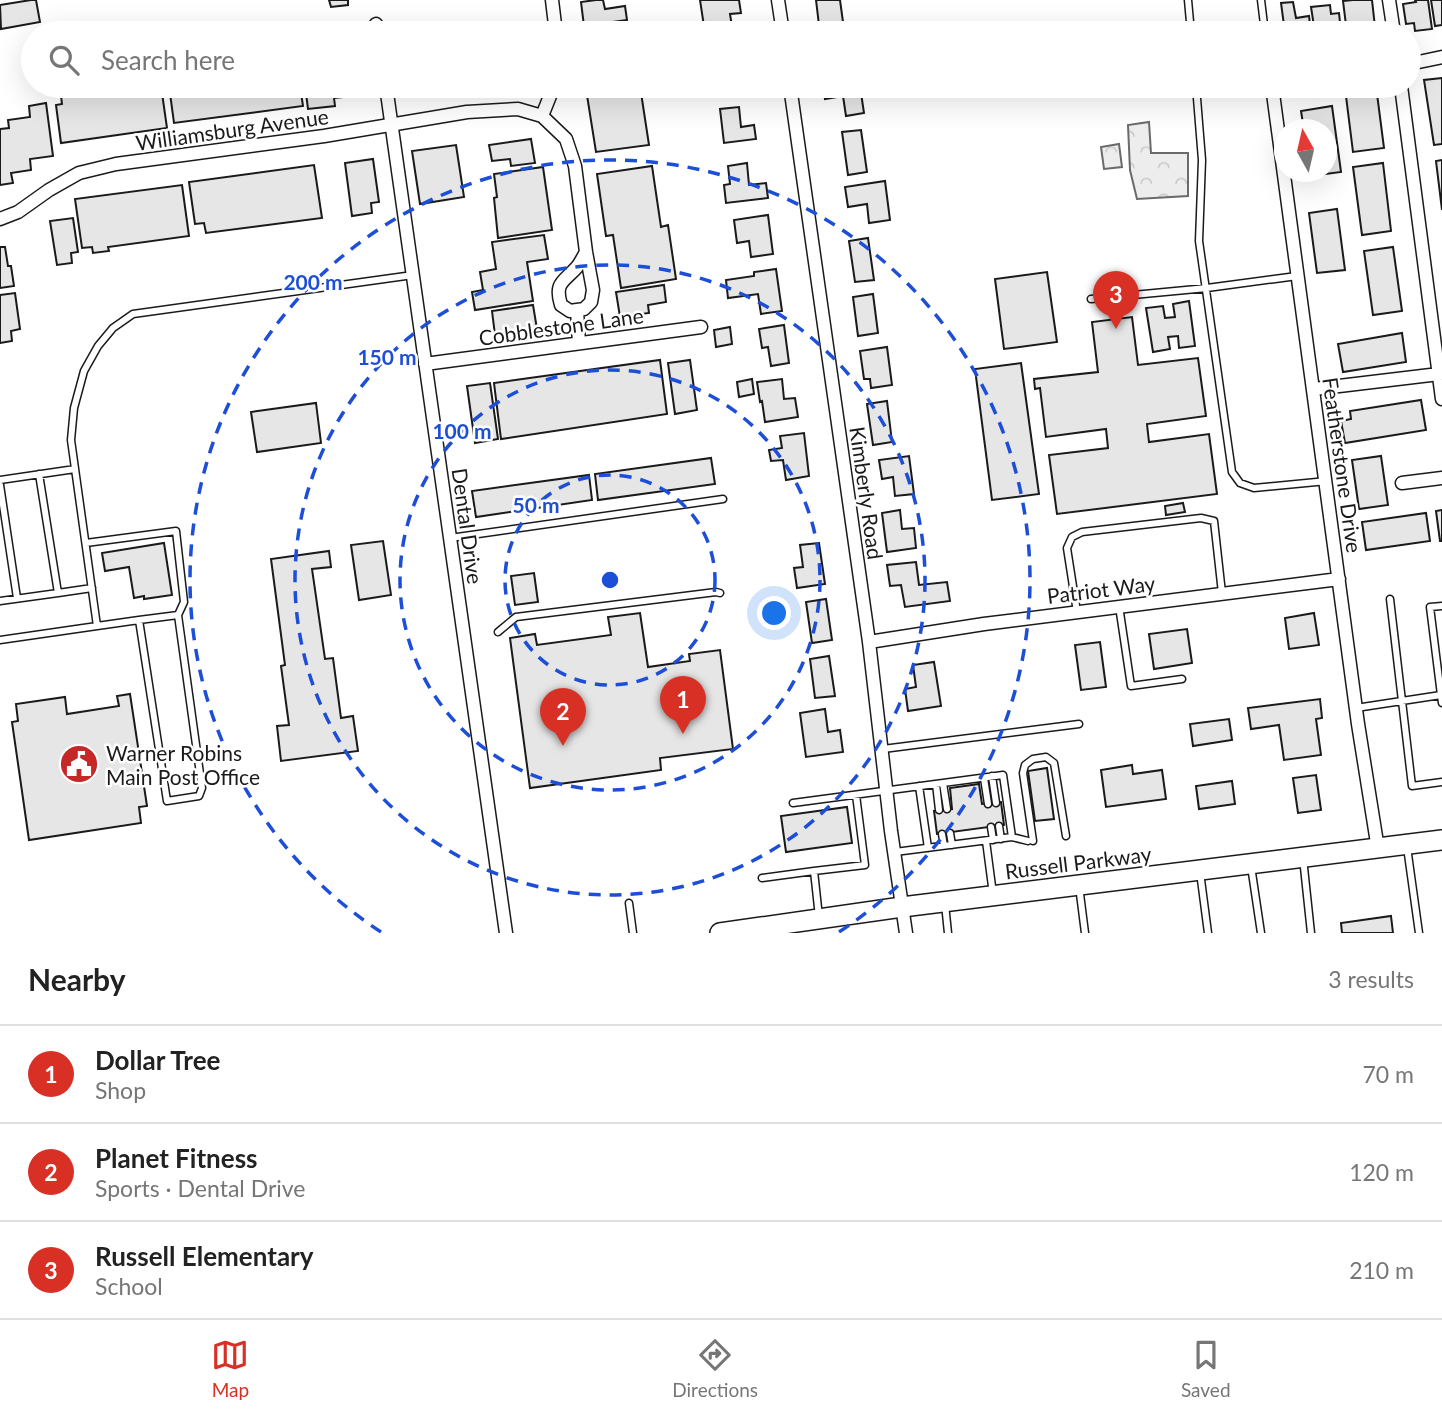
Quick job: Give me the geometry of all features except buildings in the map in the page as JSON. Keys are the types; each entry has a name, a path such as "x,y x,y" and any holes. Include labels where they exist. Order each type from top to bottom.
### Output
{"main road":[{"name":"Russell Parkway","path":"719,933 902,907 1442,840"}],"street":[{"path":"552,0 555,21"},
{"path":"778,0 781,21"},
{"path":"1389,0 1392,21"},
{"path":"1421,61 1442,57"},
{"name":"Dental Drive","path":"388,98 506,933"},
{"path":"549,98 542,116 566,139 575,166 593,290 591,302 583,309 570,310 561,305 558,294 561,282 579,264 586,252"},
{"name":"Kimberly Road","path":"792,98 869,642 906,933"},
{"name":"Featherstone Drive","path":"1274,98 1356,708 1378,849"},
{"path":"1402,98 1442,399"},
{"name":"Williamsburg Avenue","path":"0,219 18,212 79,173 104,167 467,112 518,109 542,116"},
{"path":"577,310 579,343"},
{"name":"Cobblestone Lane","path":"425,364 701,327"},
{"path":"1314,389 1439,374"},
{"path":"1402,484 1442,478"},
{"name":"Patriot Way","path":"869,642 984,624 1339,579"}],"lane":[{"path":"1188,0 1190,21"},
{"path":"1261,0 1264,21"},
{"path":"1197,98 1202,160 1199,241 1232,472 1240,483 1254,488 1327,481"},
{"path":"97,626 71,440 74,408 84,371 98,346 113,328 134,314 413,275"},
{"path":"1091,299 1298,276"},
{"path":"17,598 0,482 75,469"},
{"path":"39,474 58,593"},
{"path":"450,538 723,499"},
{"path":"1077,612 1067,548 1072,537 1082,532 1201,518 1214,521 1222,593"},
{"path":"86,543 176,531 184,602 178,615 202,788 199,796 167,801 139,620"},
{"path":"0,601 92,588"},
{"path":"498,632 516,617 720,593"},
{"path":"1390,600 1412,786 1442,782"},
{"path":"1119,606 1131,686 1182,679"},
{"path":"1356,708 1402,701 1441,699 1430,607 1442,606"},
{"path":"0,640 178,615"},
{"path":"882,749 1079,724"},
{"path":"894,852 1012,837 1031,841 1023,773 1025,765 1032,758 1046,757 1054,762 1066,836"},
{"path":"793,803 1003,775 1012,837"},
{"path":"988,777 992,803"},
{"path":"940,784 943,810"},
{"path":"919,786 928,848"},
{"path":"762,878 865,865 856,795"},
{"path":"999,826 1001,839"},
{"path":"991,827 989,840 993,896"},
{"path":"946,833 948,846"},
{"path":"1407,845 1419,933"},
{"path":"1303,858 1311,933"},
{"path":"1251,864 1261,933"},
{"path":"1200,870 1208,933"},
{"path":"814,871 819,919"},
{"path":"1079,885 1085,933"},
{"path":"945,902 948,933"},
{"path":"629,903 633,933"}],"green space":[{"path":"1149,122 1151,153 1188,153 1188,196 1137,199 1130,170 1128,125"},
{"path":"1119,144 1122,167 1104,169 1101,147"}],"place":[{"name":"Russell Elementary","path":"1116,329"},
{"name":"Dollar Tree","path":"683,734"},
{"name":"Planet Fitness","path":"563,746"},
{"name":"Warner Robins Main Post Office","path":"79,764"}]}
